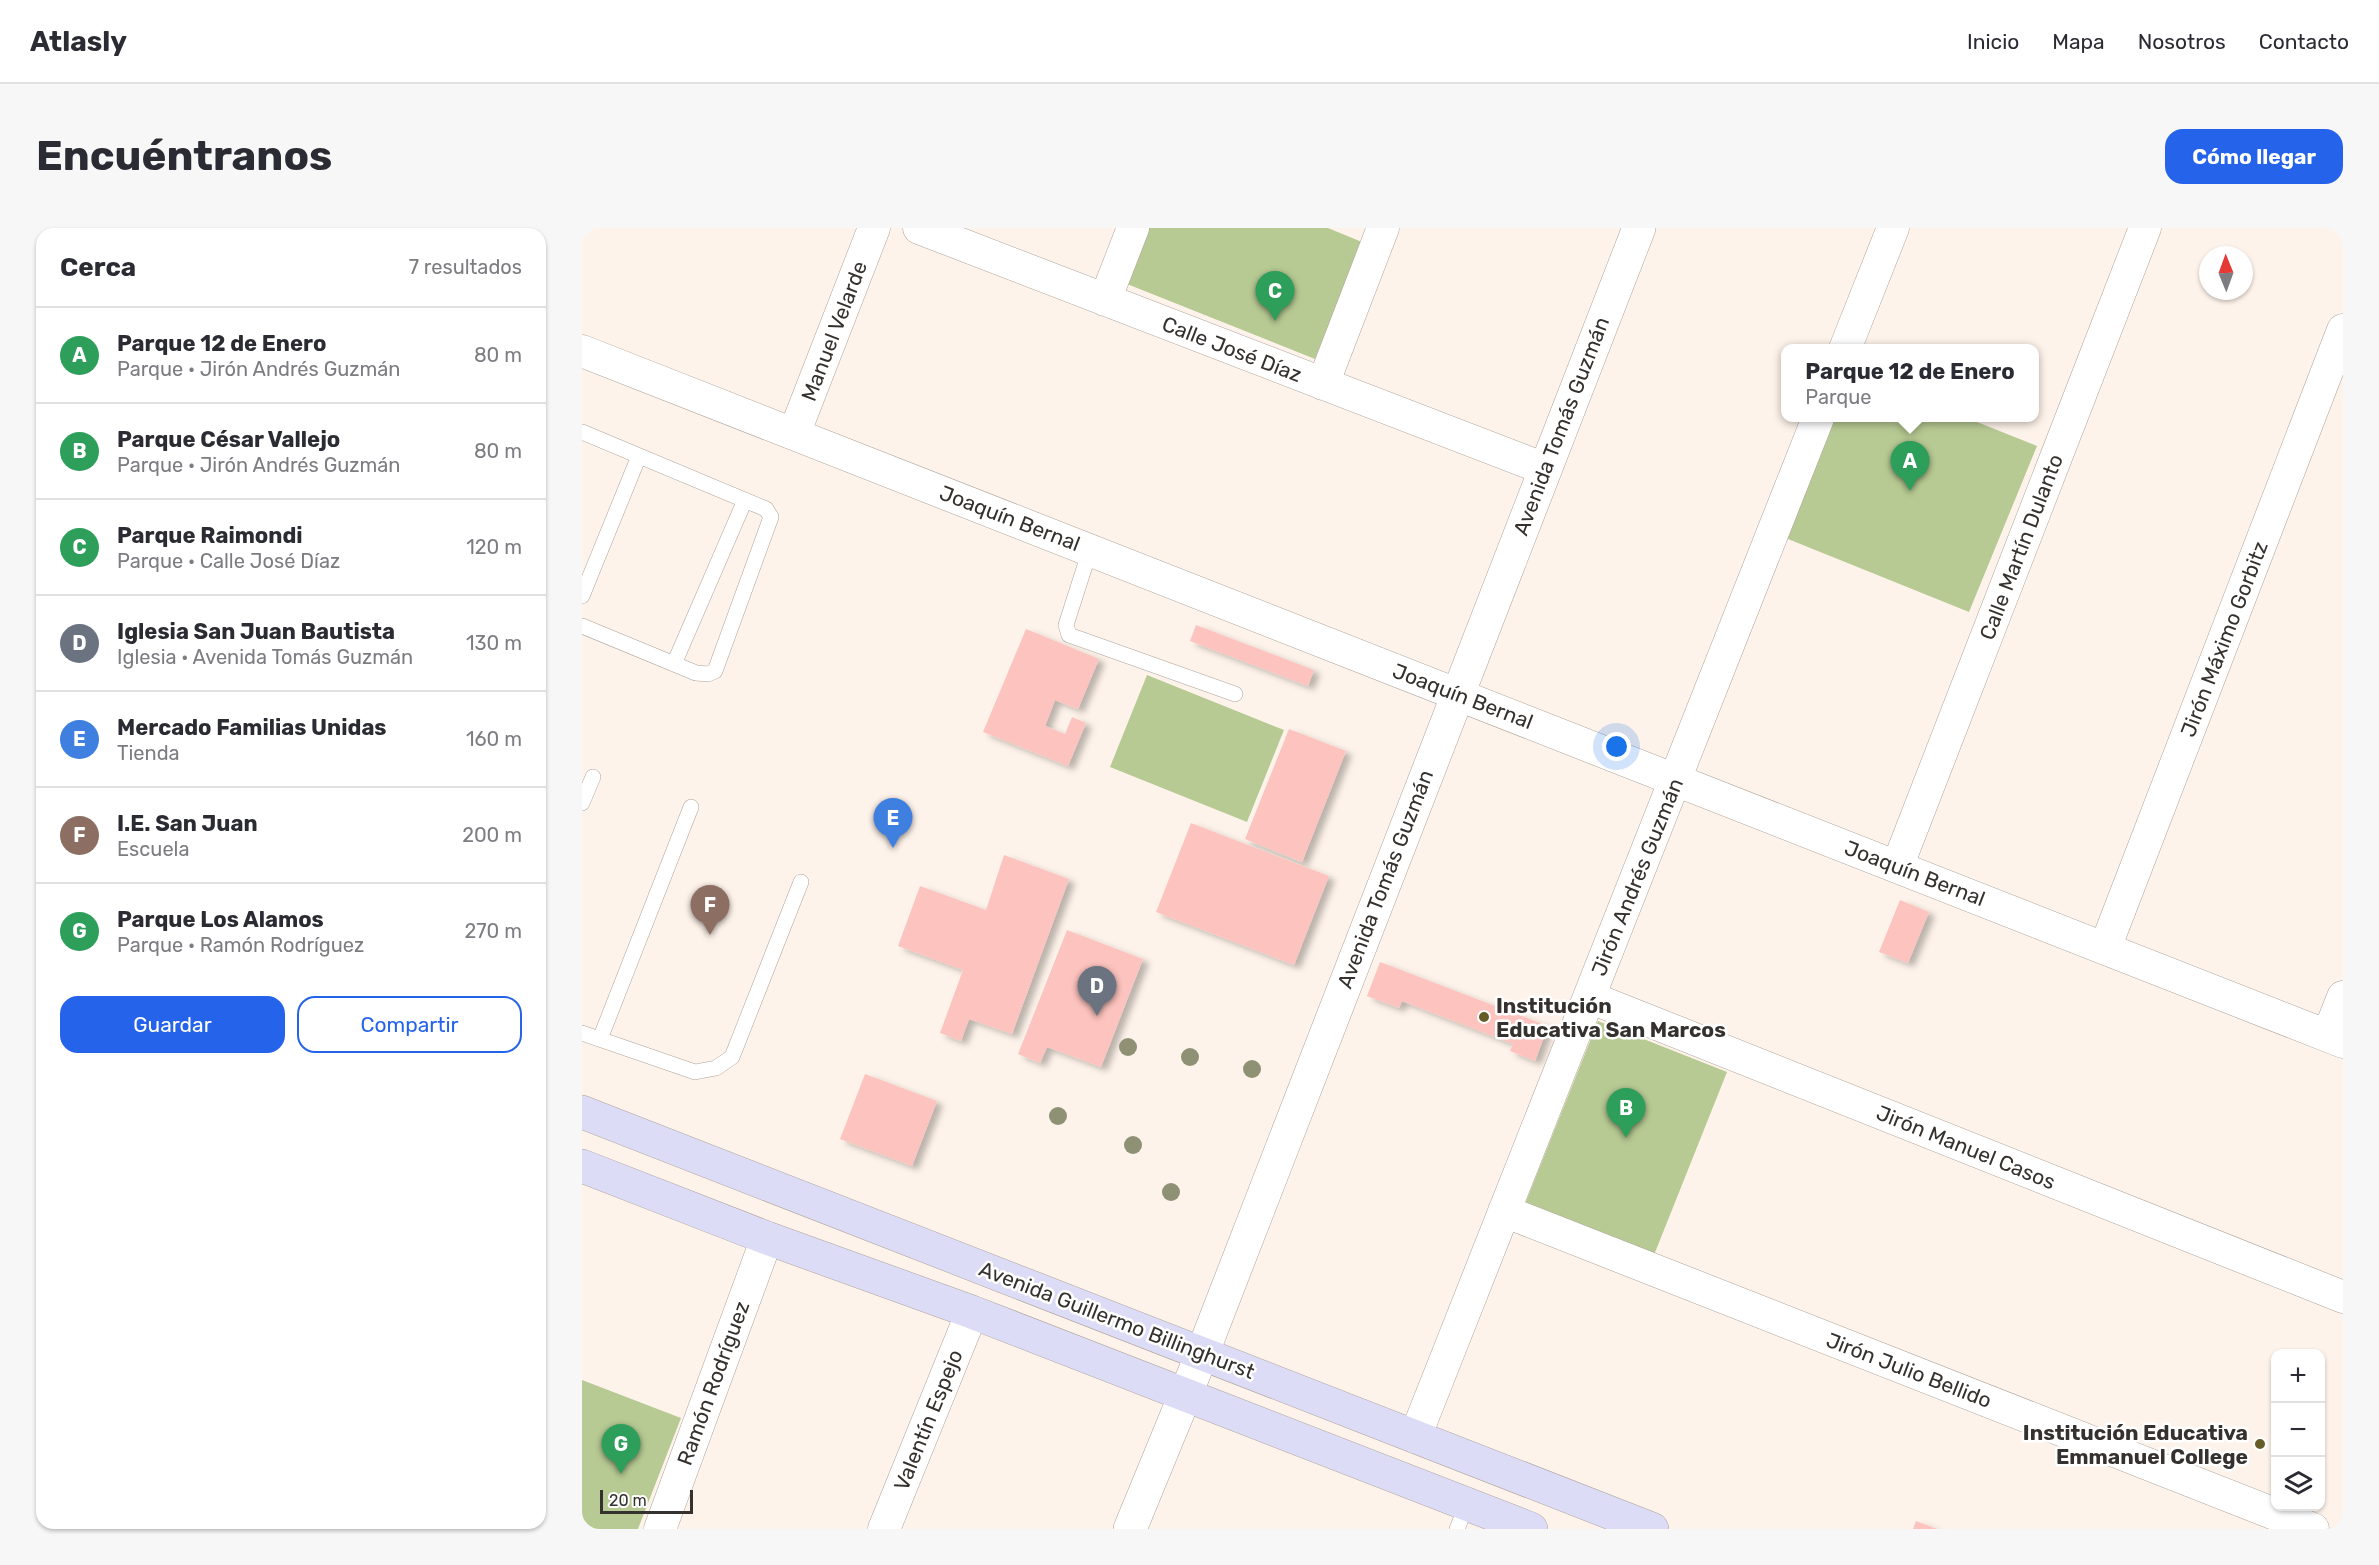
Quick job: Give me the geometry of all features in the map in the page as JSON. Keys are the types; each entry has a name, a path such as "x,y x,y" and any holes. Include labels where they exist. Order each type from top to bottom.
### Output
{"main road":[{"name":"Avenida Guillermo Billinghurst","path":"582,1112 1652,1529"},
{"path":"582,1166 767,1238 972,1312 1184,1395 1462,1517 1531,1529"}],"street":[{"name":"Manuel Velarde","path":"794,434 874,228"},
{"name":"Calle José Díaz","path":"919,228 1545,469"},
{"path":"1105,300 1133,228"},
{"path":"1323,384 1383,228"},
{"name":"Avenida Tomás Guzmán","path":"1130,1529 1202,1353 1639,228"},
{"path":"1847,344 1893,228"},
{"name":"Calle Martín Dulanto","path":"1897,867 2145,228"},
{"name":"Jirón Máximo Gorbitz","path":"2105,948 2343,330"},
{"name":"Joaquín Bernal","path":"583,355 794,434 2335,1038"},
{"name":"Jirón Andrés Guzmán","path":"1415,1437 1816,422"},
{"name":"Jirón Manuel Casos","path":"1589,997 2343,1297"},
{"path":"2335,1038 2343,997"},
{"name":"Jirón Julio Bellido","path":"1504,1211 2313,1529"},
{"name":"Ramón Rodríguez","path":"660,1529 767,1238"},
{"name":"Valentín Espejo","path":"884,1529 972,1312"}],"lane":[{"path":"582,626 696,674 708,674 715,671 771,517 766,509 745,500 639,456 583,437"},
{"path":"582,596 639,456"},
{"path":"674,664 745,500"},
{"path":"1090,550 1066,625 1069,635 1235,694"},
{"path":"582,803 593,777"},
{"path":"600,1039 691,807"},
{"path":"582,1034 695,1072 716,1068 732,1057 801,882"}],"green space":[{"path":"1149,228 1328,228 1362,242 1315,359 1127,284"},
{"path":"1830,422 1977,422 2037,446 1969,612 1783,537"},
{"path":"1147,675 1284,730 1247,822 1110,767"},
{"path":"1598,1021 1727,1072 1654,1255 1525,1204"},
{"path":"582,1380 681,1418 638,1529 582,1529"}],"building":[{"path":"1196,625 1314,670 1308,686 1190,641"},
{"path":"1026,629 1099,659 1078,709 1055,700 1045,726 1065,734 1072,717 1086,723 1068,766 983,732"},
{"path":"1289,729 1346,751 1302,862 1245,839"},
{"path":"1191,823 1329,876 1294,965 1156,912"},
{"path":"1004,855 1069,879 1012,1034 969,1019 961,1041 940,1033 963,970 898,946 920,886 986,910"},
{"path":"1900,900 1929,912 1908,963 1879,952"},
{"path":"1067,930 1143,959 1101,1067 1047,1047 1040,1063 1018,1054"},
{"name":"Institución Educativa San Marcos","path":"1380,962 1548,1026 1535,1061 1510,1051 1513,1044 1402,1001 1399,1008 1367,996"},
{"path":"865,1074 937,1101 912,1166 840,1139"},
{"path":"1916,1521 1937,1529 1913,1529"}],"place":[{"name":"Parque Raimondi","path":"1275,321"},
{"name":"Parque 12 de Enero","path":"1910,491"},
{"name":"Mercado Familias Unidas","path":"893,848"},
{"name":"I.E. San Juan","path":"710,935"},
{"name":"Iglesia San Juan Bautista","path":"1097,1016"},
{"name":"Institución Educativa San Marcos","path":"1484,1017"},
{"name":"Parque César Vallejo","path":"1626,1138"},
{"name":"Institución Educativa Emmanuel College","path":"2260,1444"},
{"name":"Parque Los Alamos","path":"621,1474"}]}
